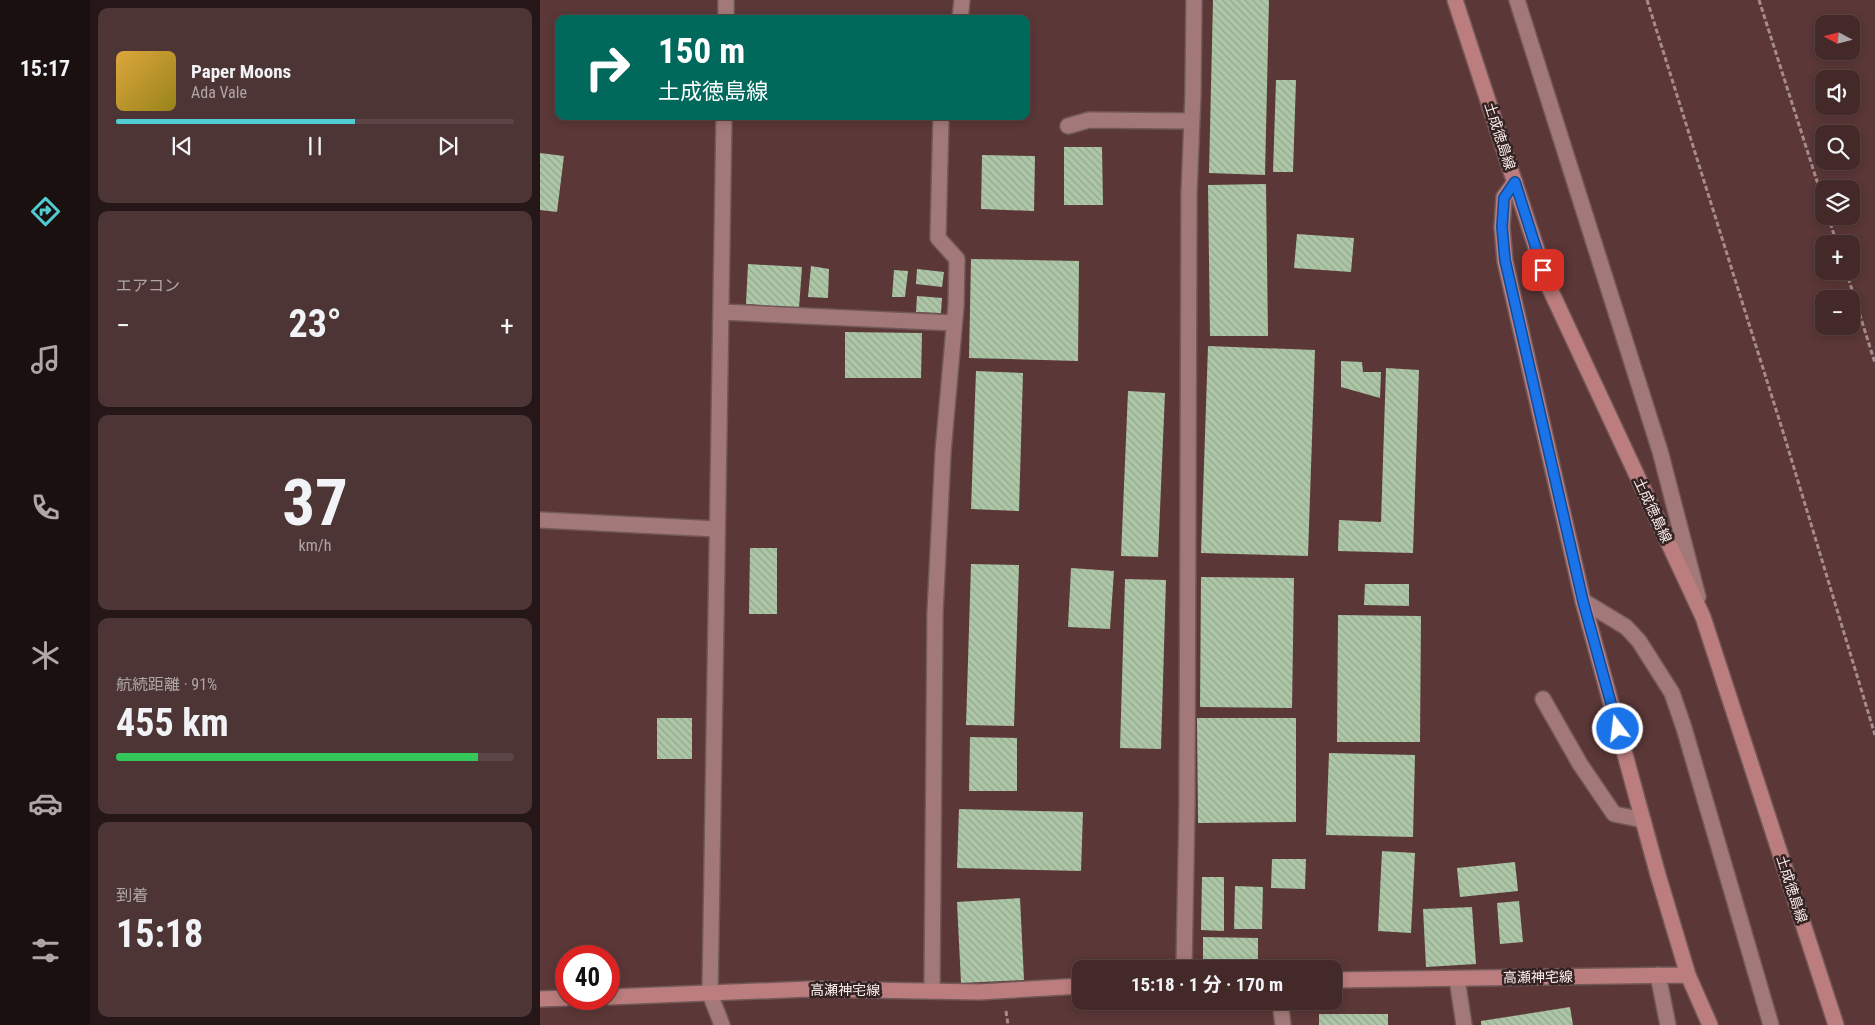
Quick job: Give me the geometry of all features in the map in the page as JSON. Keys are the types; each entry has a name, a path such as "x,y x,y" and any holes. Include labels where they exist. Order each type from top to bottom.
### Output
{"main road":[{"name":"土成徳島線","path":"1455,0 1549,287 1703,617 1836,1025"},
{"path":"1515,182 1504,198 1502,227 1505,260 1583,601 1688,975 1710,1025"},
{"name":"高瀬神宅線","path":"1342,980 1688,975"},
{"name":"高瀬神宅線","path":"620,997 810,989 979,992 1072,987"},
{"path":"540,999 555,998"}],"street":[{"path":"726,0 726,15"},
{"path":"960,15 962,0"},
{"path":"1184,960 1187,799 1189,193 1194,0"},
{"path":"1517,0 1660,451 1703,617"},
{"path":"722,1025 710,994 724,120"},
{"path":"932,991 935,612 943,452 954,323 957,259 938,238 941,120"},
{"path":"1068,126 1090,120 1192,121"},
{"path":"722,312 954,323"},
{"path":"540,520 717,529"},
{"path":"1583,601 1626,627 1640,641 1672,692 1771,1025"},
{"path":"1543,699 1580,764 1614,814 1643,820"},
{"path":"1658,975 1668,1025"},
{"path":"1457,979 1464,1025"},
{"path":"1281,1010 1283,1025"}],"path":[{"path":"1647,0 1784,435 1875,735"},
{"path":"1759,0 1817,180"},
{"path":"1849,280 1875,363"}],"building":[{"path":"1213,0 1269,0 1265,175 1209,173"},
{"path":"1276,80 1296,80 1293,172 1273,172"},
{"path":"1064,147 1102,147 1103,205 1064,205"},
{"path":"540,153 564,156 557,212 540,210"},
{"path":"982,155 1035,156 1034,211 981,209"},
{"path":"1266,184 1268,336 1210,336 1208,185"},
{"path":"1297,234 1354,238 1351,272 1294,268"},
{"path":"971,259 1079,261 1078,361 969,358"},
{"path":"748,264 802,267 799,308 746,304"},
{"path":"811,266 829,269 828,298 808,297"},
{"path":"917,269 944,272 942,287 916,284"},
{"path":"894,270 908,271 905,297 892,297"},
{"path":"917,296 942,298 941,313 916,312"},
{"path":"845,332 922,333 921,378 845,378"},
{"path":"1208,346 1315,350 1308,556 1201,553"},
{"path":"1341,361 1362,362 1363,372 1381,372 1380,398 1341,387"},
{"path":"1386,368 1419,370 1413,553 1338,551 1339,520 1381,522"},
{"path":"976,371 1023,373 1019,511 971,509"},
{"path":"1128,391 1165,393 1158,557 1121,556"},
{"path":"750,548 777,548 777,614 749,614"},
{"path":"971,564 1019,565 1014,726 966,725"},
{"path":"1071,568 1114,571 1110,629 1068,627"},
{"path":"1201,577 1294,578 1292,708 1200,707"},
{"path":"1125,579 1166,580 1161,749 1120,748"},
{"path":"1365,584 1409,584 1409,606 1364,605"},
{"path":"1338,615 1421,616 1420,742 1337,742"},
{"path":"657,718 692,718 692,759 657,759"},
{"path":"1197,718 1296,718 1296,822 1198,823"},
{"path":"970,737 1017,738 1017,791 969,791"},
{"path":"1329,753 1415,755 1413,837 1326,835"},
{"path":"959,809 1083,812 1081,871 957,868"},
{"path":"1382,851 1415,853 1411,933 1378,931"},
{"path":"1272,859 1306,859 1305,889 1271,888"},
{"path":"1515,862 1518,891 1460,897 1457,868"},
{"path":"1202,877 1224,877 1224,931 1201,930"},
{"path":"1235,886 1263,887 1262,929 1234,929"},
{"path":"1020,898 1024,980 961,983 957,902"},
{"path":"1519,901 1523,942 1500,944 1497,903"},
{"path":"1472,907 1476,964 1426,967 1423,909"},
{"path":"1203,937 1258,938 1258,960 1203,960"},
{"path":"1570,1007 1573,1025 1481,1025 1481,1021"},
{"path":"1319,1014 1388,1014 1388,1025 1319,1025"}],"route":[{"path":"1543,270 1515,182 1504,198 1502,227 1505,260 1583,601 1618,729"}]}
